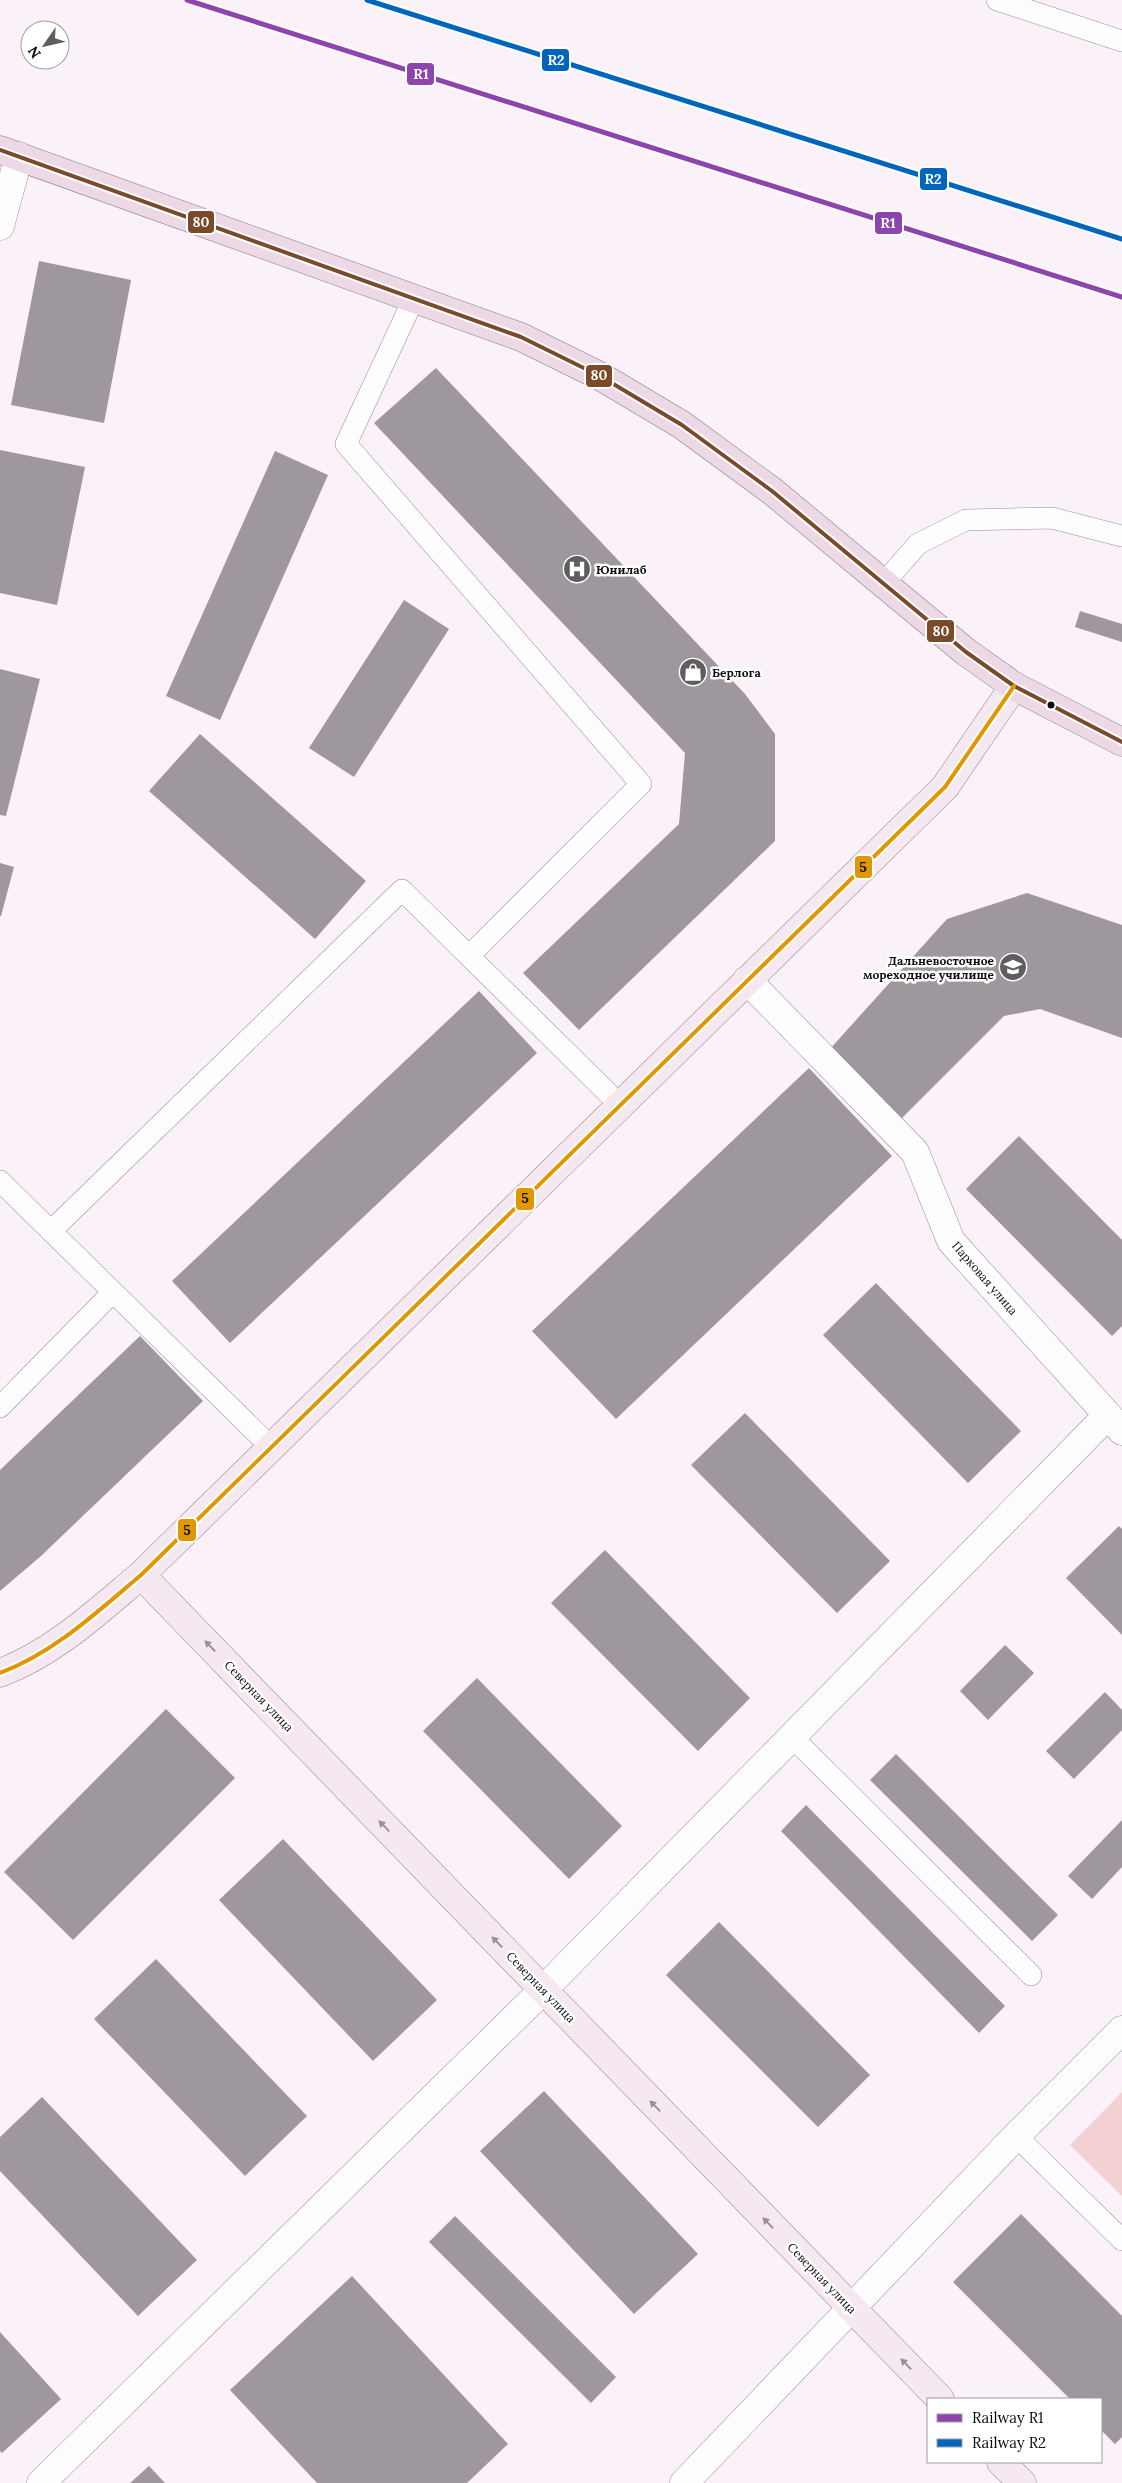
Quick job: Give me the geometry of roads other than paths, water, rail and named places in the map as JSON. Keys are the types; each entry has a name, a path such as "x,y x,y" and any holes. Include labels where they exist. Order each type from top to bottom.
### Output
{"main road":[{"path":"9,153 521,337 600,376 682,425 772,491 882,585 966,652 1014,686 1122,742"},
{"path":"0,1673 27,1663 76,1631 142,1575 945,787 1014,686"},
{"name":"Северная улица","path":"142,1575 939,2398"},
{"path":"1002,2463 1022,2483"}],"street":[{"path":"0,226 9,153"},
{"name":"Парковая улица","path":"747,980 915,1152 951,1241 1115,1424"},
{"path":"41,2483 543,1990 792,1737 1115,1424"},
{"path":"684,2483 1016,2136 1122,2030"}],"lane":[{"path":"997,0 1122,41"},
{"path":"414,298 346,444 641,784 469,956"},
{"path":"882,585 918,544 966,520 1052,518 1122,536"},
{"path":"51,1231 402,890 620,1105"},
{"path":"0,1181 271,1447"},
{"path":"0,1407 113,1292"},
{"path":"792,1737 1031,1975"},
{"path":"1016,2136 1122,2240"}],"railway":[{"path":"367,0 1122,239"}],"rail line":[{"name":"R1","path":"187,0 1122,297"},
{"name":"R2","path":"367,0 1122,239"}],"place":[{"name":"Юнилаб","path":"577,569"},
{"name":"Берлога","path":"693,672"},
{"name":"Дальневосточное мореходное училище","path":"1013,967"}]}
